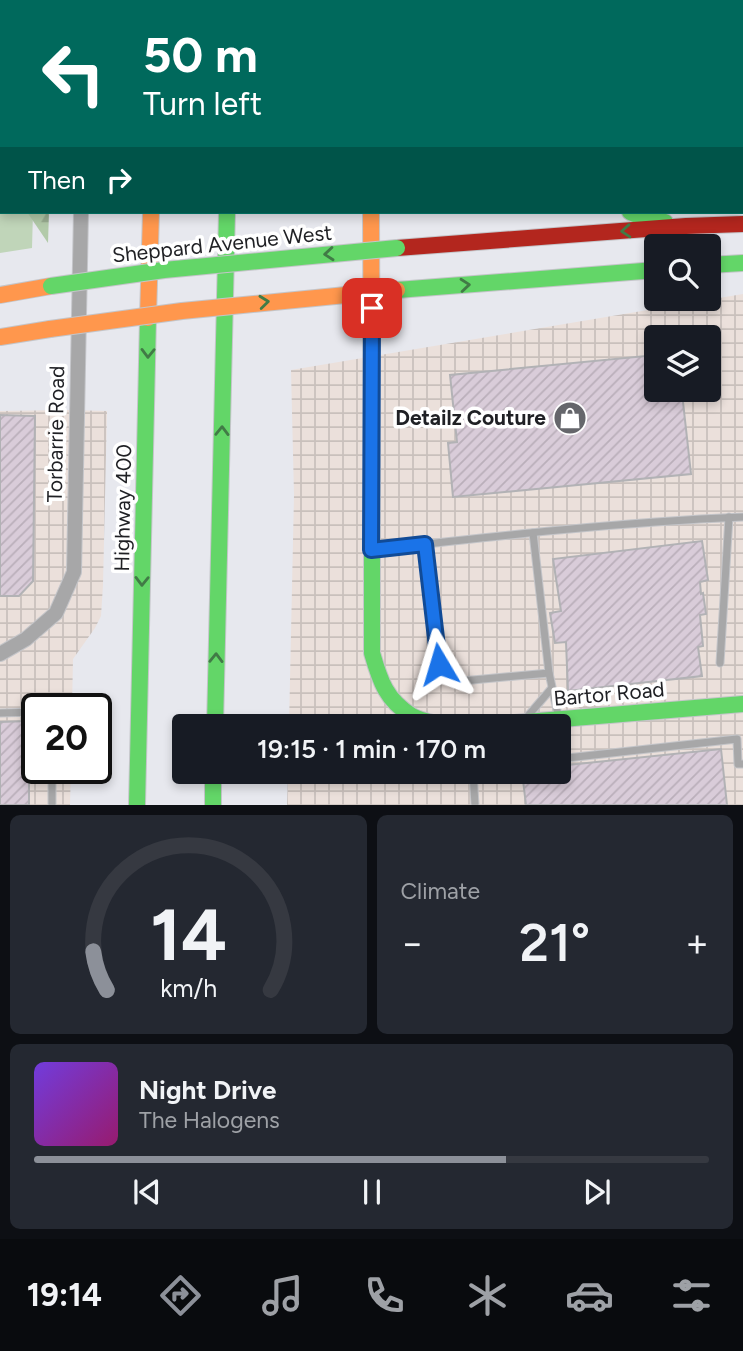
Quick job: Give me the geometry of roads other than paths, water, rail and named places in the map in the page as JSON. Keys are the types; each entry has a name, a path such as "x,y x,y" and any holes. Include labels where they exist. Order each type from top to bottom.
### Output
{"main road":[{"name":"Highway 400","path":"137,805 151,214"},
{"path":"215,714 227,214"},
{"path":"371,214 372,653 379,679 392,700 410,714"},
{"path":"634,214 686,226"},
{"name":"Sheppard Avenue West","path":"0,295 164,270 397,248 743,224"},
{"path":"721,264 743,262"},
{"path":"0,337 194,310 397,290 644,271"},
{"name":"Bartor Road","path":"571,718 743,704"},
{"path":"213,805 214,784"}],"street":[{"name":"Torbarrie Road","path":"0,654 26,639 56,613 74,572 81,214"},
{"path":"0,642 26,639"}],"lane":[{"path":"720,663 729,517"},
{"path":"371,550 664,521 743,517"},
{"path":"533,533 551,689 558,714"},
{"path":"425,544 439,664 447,674 462,681 549,673"},
{"path":"529,714 551,689"},
{"path":"0,713 21,712"},
{"path":"571,758 737,739 738,764 743,764"},
{"path":"52,784 52,805"},
{"path":"474,784 475,805"}],"place":[{"name":"Detailz Couture","path":"570,418"}]}
